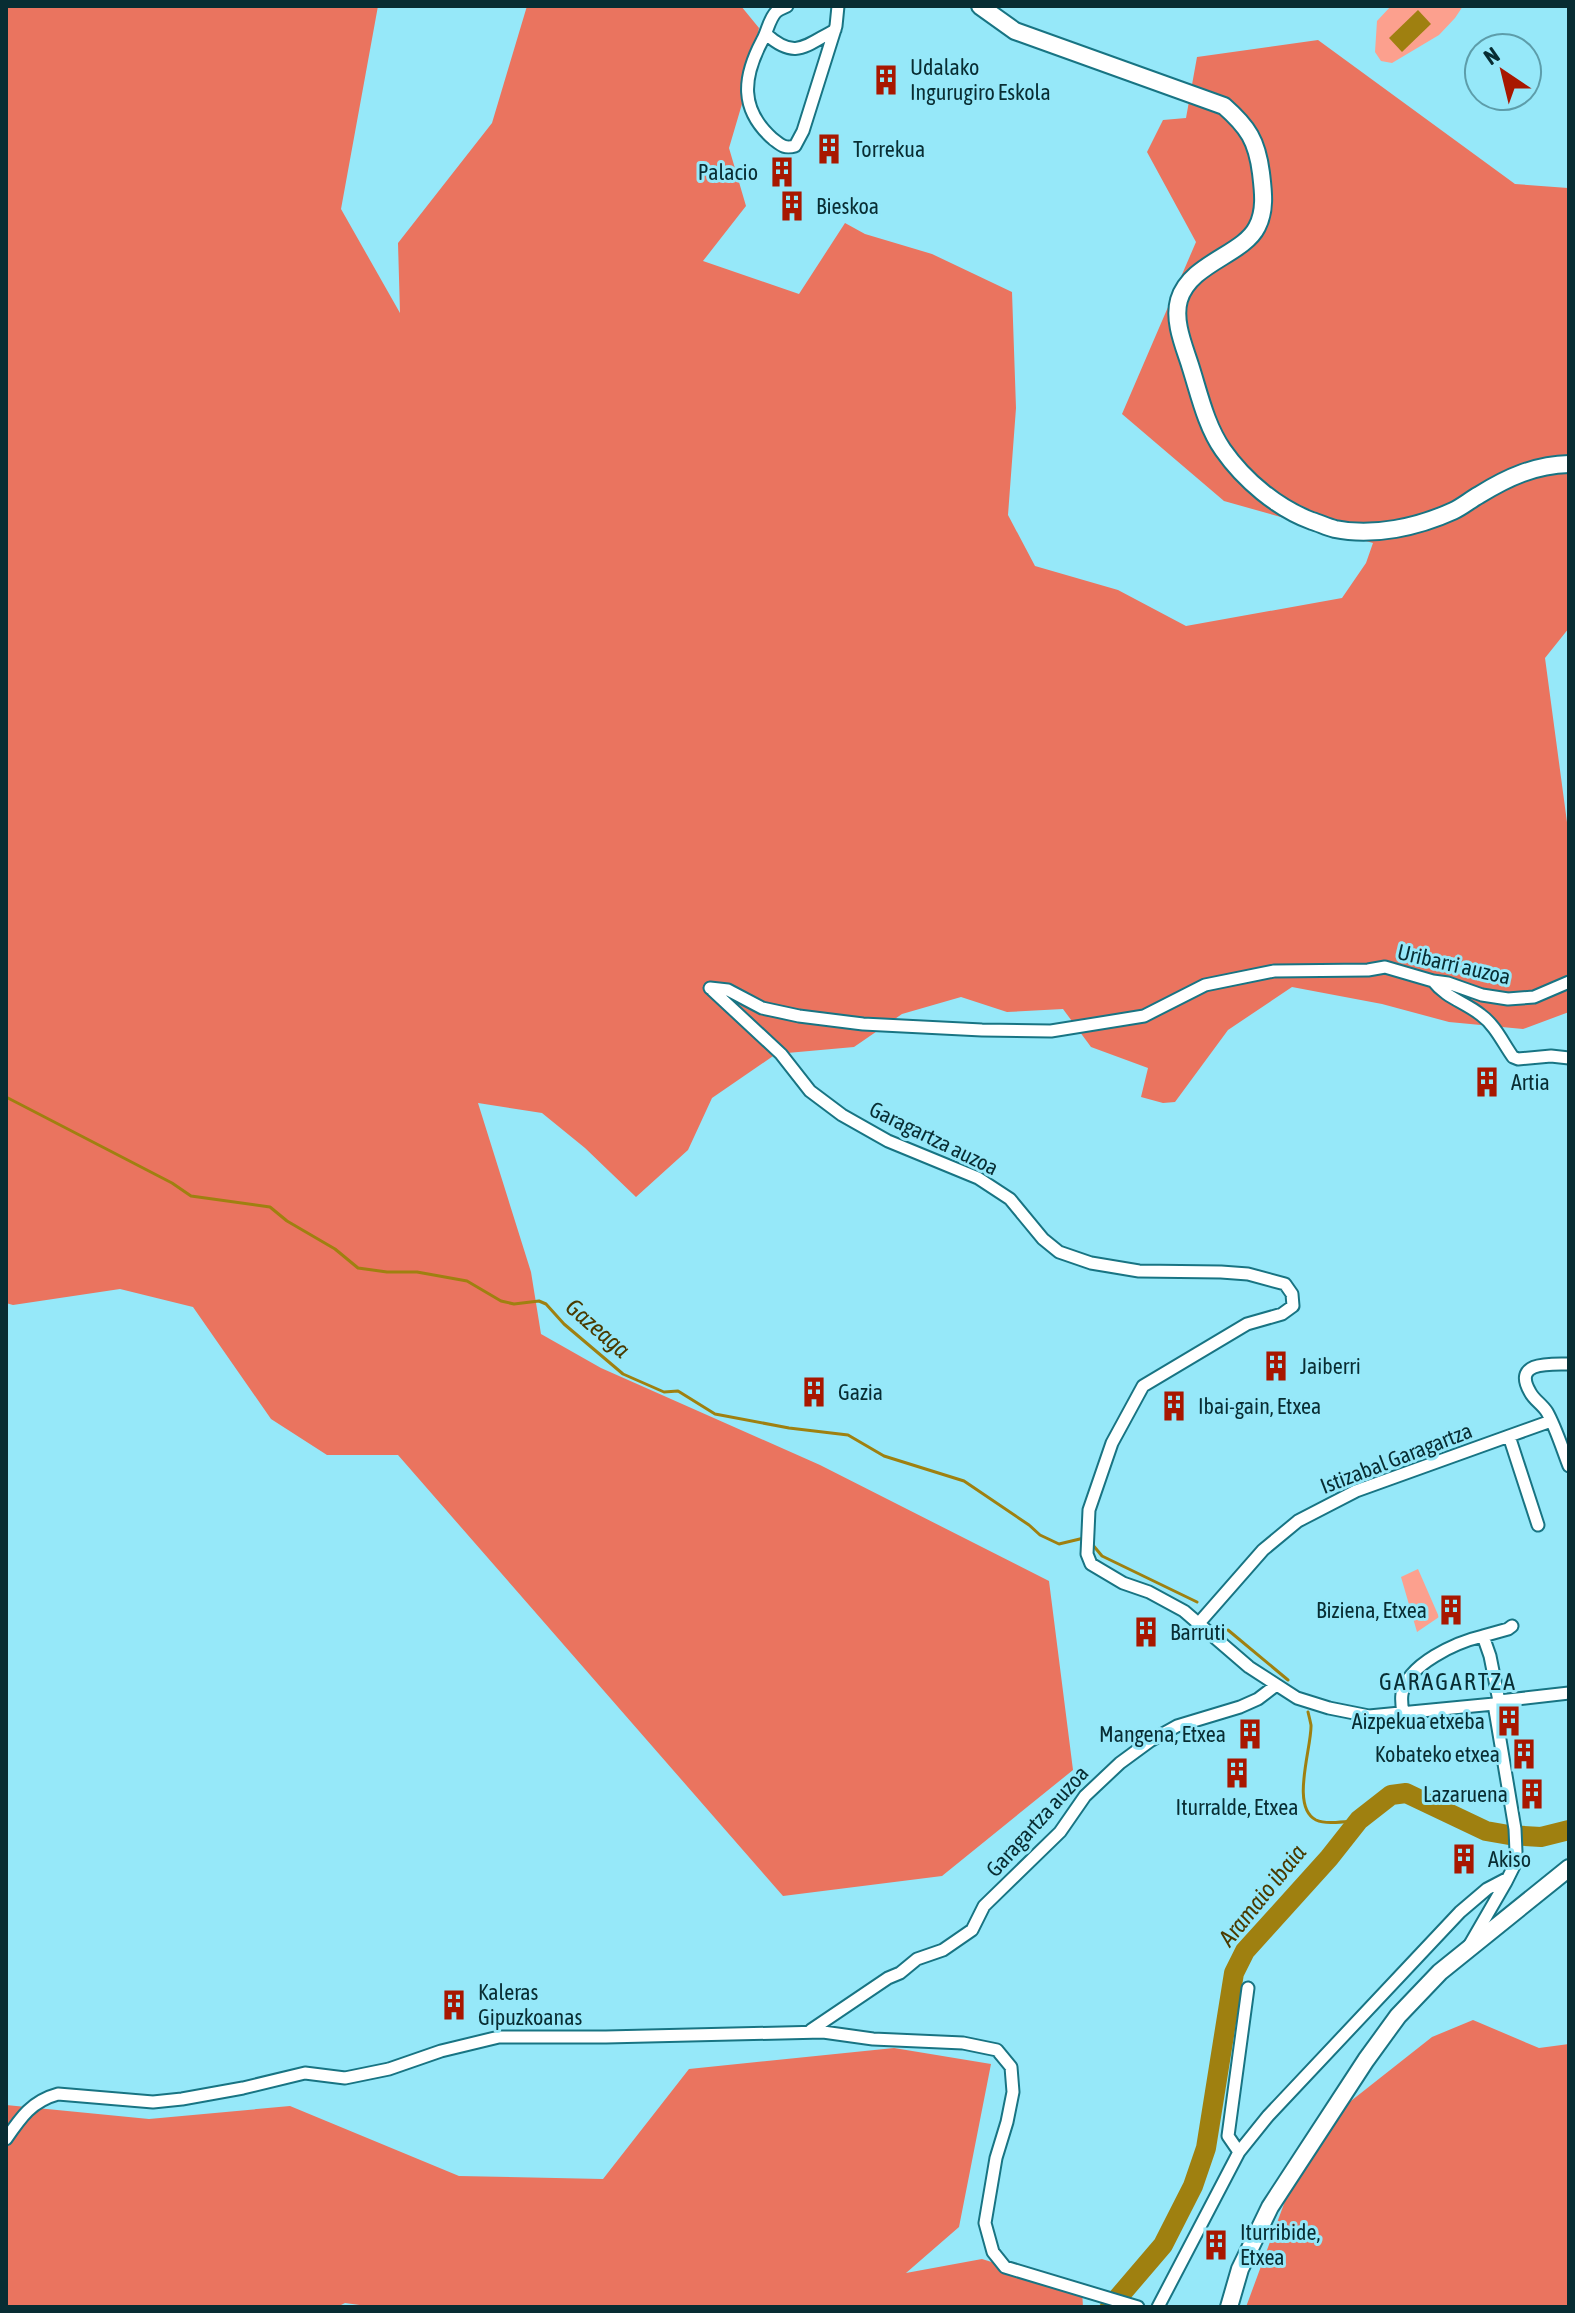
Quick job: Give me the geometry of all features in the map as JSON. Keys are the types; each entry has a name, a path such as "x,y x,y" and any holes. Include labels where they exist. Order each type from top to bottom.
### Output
{"street":[{"path":"787,6 776,12 750,67 747,82 748,98 760,126 778,143 789,148 795,146 803,131 835,30 838,6"},
{"path":"980,6 1015,31 1224,106 1239,119 1252,137 1259,156 1262,187 1263,208 1257,227 1249,237 1189,281 1179,300 1178,319 1196,384 1222,449 1264,493 1304,518 1335,529 1371,532 1425,522 1455,510 1510,477 1531,469 1569,464"},
{"path":"766,34 783,48 792,49 801,48 835,30"},
{"name":"Uribarri auzoa","path":"1374,968 1385,967 1482,995 1508,999 1534,997 1569,982"},
{"name":"Garagartza auzoa","path":"1374,968 1287,970 1256,974 1205,985 1144,1016 1051,1031 945,1029 811,1018 776,1013 728,990 710,988 781,1054 810,1091 831,1107 888,1141 978,1178 1010,1199 1043,1239 1059,1252 1091,1263 1139,1271 1234,1273 1272,1279 1285,1284 1292,1294 1293,1306 1282,1314 1247,1324 1143,1386 1112,1443 1089,1510 1087,1554 1091,1564 1123,1583 1149,1592 1184,1611 1275,1686 1297,1698 1329,1708 1369,1716 1569,1693"},
{"path":"1433,981 1440,990 1489,1021 1513,1057 1569,1058"},
{"path":"1569,1364 1535,1365 1526,1379 1527,1389 1546,1410 1569,1466"},
{"name":"Istizabal Garagartza","path":"1199,1623 1263,1550 1298,1521 1356,1491 1551,1421"},
{"path":"1509,1436 1538,1525"},
{"path":"1403,1713 1402,1692 1408,1680 1434,1656 1512,1626"},
{"path":"1465,1952 1515,1864 1517,1845 1490,1656 1483,1636"},
{"name":"Garagartza auzoa","path":"807,2033 917,1959 943,1950 972,1930 984,1906 1060,1832 1096,1785 1140,1748 1177,1726 1258,1699 1275,1686"},
{"path":"1229,2307 1240,2269 1270,2207 1398,2016 1465,1952 1569,1868"},
{"path":"1158,2307 1239,2152 1268,2116 1460,1912 1487,1889 1508,1878"},
{"path":"1239,2152 1228,2136 1248,1988"},
{"path":"6,2139 33,2105 58,2094 153,2102 243,2088 305,2073 345,2078 389,2069 441,2051 499,2037 823,2032 873,2039 963,2043 997,2050 1011,2067 1013,2092 986,2208 985,2223 993,2252 1005,2267 1134,2306"}],"shaded area":[{"path":"6,6 378,6 341,209 400,313 398,243 492,123 527,6 741,6 759,28 747,87 729,148 746,206 703,261 799,294 845,223 865,234 932,254 1012,292 1016,408 1008,515 1035,566 1118,590 1186,626 1342,598 1366,563 1373,543 1224,501 1122,414 1196,242 1147,152 1163,120 1186,118 1197,57 1318,40 1515,184 1568,188 1569,628 1545,658 1569,837 1569,1012 1523,1029 1449,1022 1382,1004 1292,987 1228,1030 1175,1102 1163,1103 1141,1097 1148,1068 1091,1047 1063,1009 1007,1012 961,997 902,1014 854,1047 776,1054 712,1098 688,1150 636,1197 585,1148 542,1113 478,1103 531,1272 541,1334 601,1368 820,1465 1049,1581 1073,1770 942,1876 783,1896 398,1455 327,1455 271,1419 193,1307 120,1289 13,1305 6,1303"},
{"path":"1391,6 1463,6 1439,35 1392,63 1381,61 1375,52 1377,21"},
{"path":"1418,10 1431,24 1402,52 1389,38"},
{"path":"1418,1569 1439,1617 1417,1632 1401,1577"},
{"path":"1473,2020 1539,2048 1569,2044 1569,2307 1246,2307 1288,2193 1342,2108 1432,2037"},
{"path":"894,2048 991,2064 959,2227 906,2273 982,2259 1082,2290 1083,2307 374,2307 345,2303 337,2307 6,2307 6,2105 149,2119 290,2106 459,2176 603,2179 689,2069"}],"waterway":[{"name":"Gazeaga","path":"6,1097 172,1183 191,1196 270,1207 287,1221 335,1249 358,1268 417,1272 467,1281 501,1301 514,1304 539,1301 623,1374 664,1392 678,1391 715,1414 848,1435 884,1456 964,1481 1040,1535 1059,1544 1084,1538"},
{"name":"Gazeaga","path":"1092,1544 1102,1556 1197,1602"},
{"name":"Gazeaga","path":"1228,1630 1288,1680"},
{"name":"Gazeaga","path":"1308,1712 1311,1725 1303,1790 1308,1813 1316,1820 1326,1822 1359,1820"},
{"name":"Aramaio ibaia","path":"1110,2307 1163,2245 1193,2186 1206,2148 1234,1973 1245,1951 1359,1820 1391,1795 1406,1793 1486,1831 1541,1837 1569,1830"}],"place":[{"name":"Udalako Ingurugiro Eskola","path":"886,80"},
{"name":"Torrekua","path":"829,149"},
{"name":"Palacio","path":"782,172"},
{"name":"Bieskoa","path":"792,206"},
{"name":"Artia","path":"1487,1082"},
{"name":"Jaiberri","path":"1276,1366"},
{"name":"Gazia","path":"814,1392"},
{"name":"Ibai-gain, Etxea","path":"1174,1406"},
{"name":"Biziena, Etxea","path":"1451,1610"},
{"name":"Barruti","path":"1146,1632"},
{"name":"Aizpekua etxeba","path":"1509,1721"},
{"name":"Mangena, Etxea","path":"1250,1734"},
{"name":"Kobateko etxea","path":"1524,1754"},
{"name":"Iturralde, Etxea","path":"1237,1773"},
{"name":"Lazaruena","path":"1532,1794"},
{"name":"Akiso","path":"1464,1859"},
{"name":"Kaleras Gipuzkoanas","path":"454,2005"},
{"name":"Iturribide, Etxea","path":"1216,2245"}],"district":[{"name":"GARAGARTZA","path":"1448,1681"}]}
